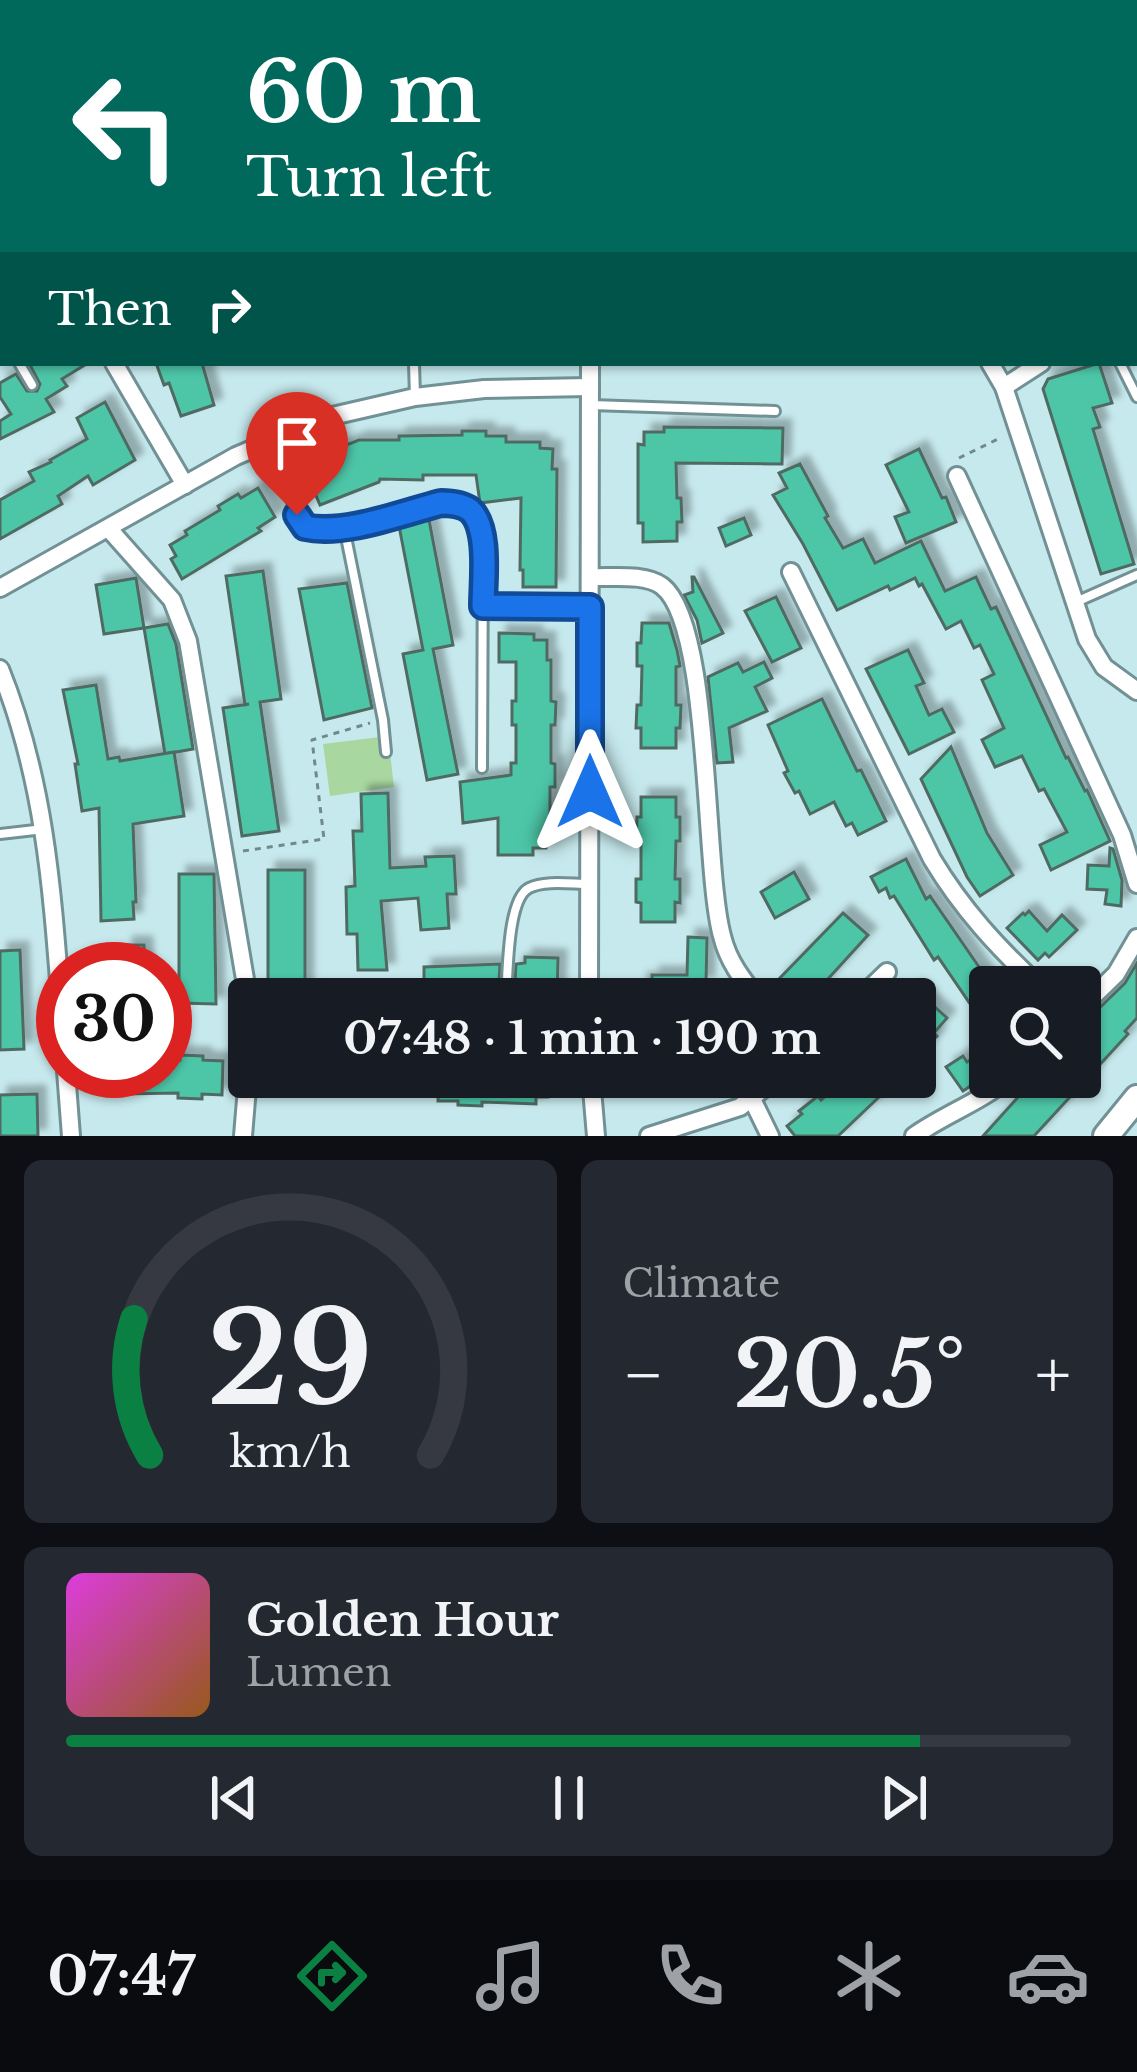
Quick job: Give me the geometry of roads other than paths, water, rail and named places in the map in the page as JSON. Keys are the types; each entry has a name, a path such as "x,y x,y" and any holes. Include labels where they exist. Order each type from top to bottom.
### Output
{"main road":[{"path":"1106,1136 1137,1098"}],"street":[{"path":"116,366 184,485"},
{"path":"590,366 590,978"},
{"path":"992,366 1004,387 1087,639 1104,667 1137,691"},
{"path":"1004,387 1036,366"},
{"path":"0,588 236,456 328,417 416,397 484,389 590,396"},
{"path":"956,476 1122,835 1137,884"},
{"path":"109,529 172,600 188,640 245,978"},
{"path":"790,572 932,859 982,930 1019,966"},
{"path":"590,577 650,580 664,587 678,607 690,645 721,934 731,965 741,978"},
{"path":"0,669 34,772 45,829 55,942"},
{"path":"1101,989 1116,974 1137,938"},
{"path":"881,978 887,972"},
{"path":"68,1098 71,1136"},
{"path":"244,1136 247,1098"},
{"path":"593,1098 596,1136"},
{"path":"914,1136 941,1116 980,1098"},
{"path":"649,1136 752,1099 770,1136"}],"lane":[{"path":"22,366 32,386"},
{"path":"414,366 416,397"},
{"path":"1122,366 1137,397"},
{"path":"590,396 775,411"},
{"path":"268,442 305,527 344,527 441,503 470,510 483,542 482,768"},
{"path":"344,527 386,752"},
{"path":"1075,602 1137,575"},
{"path":"483,606 590,607"},
{"path":"0,834 45,829"},
{"path":"508,978 515,904 524,890 537,884 590,884"}]}
